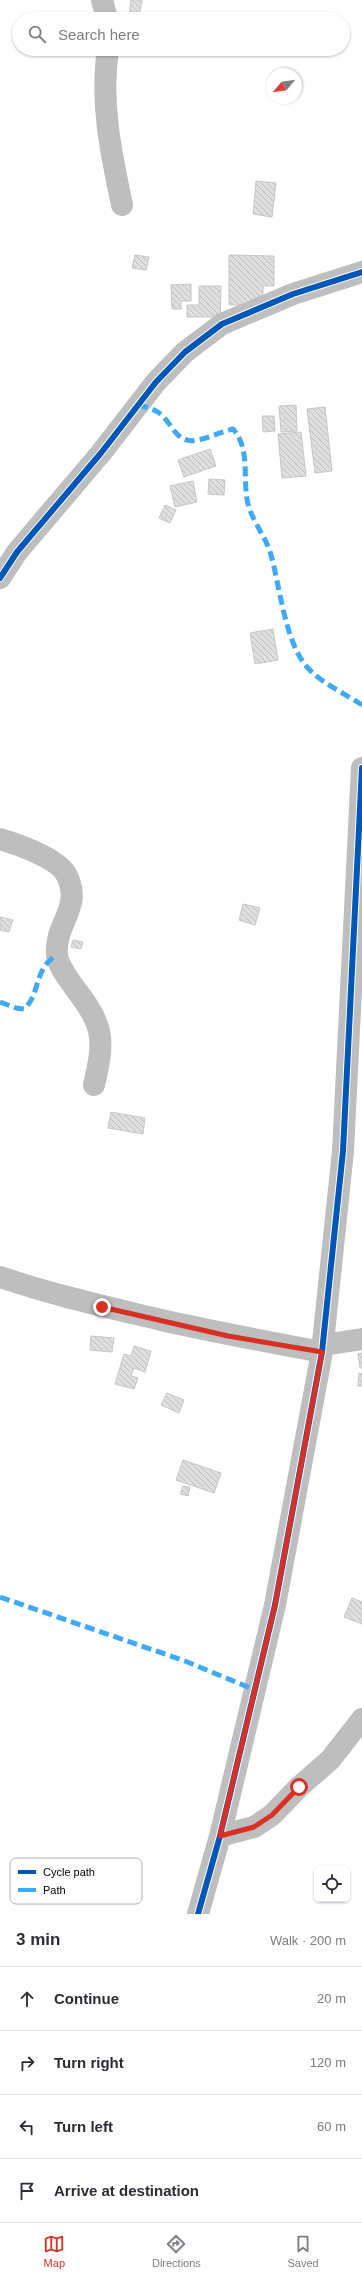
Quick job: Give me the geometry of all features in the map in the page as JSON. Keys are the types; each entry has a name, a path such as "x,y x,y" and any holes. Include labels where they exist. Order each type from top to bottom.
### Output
{"street":[{"path":"102,0 105,12"},
{"path":"107,56 104,104 110,147 122,205"},
{"path":"0,578 8,550 101,453 156,382 199,340 222,324 293,294 362,272"},
{"path":"198,1914 220,1836 275,1605 322,1348 352,1150 362,768"},
{"path":"0,839 40,854 65,872 73,891 71,904 60,933 57,955 66,975 84,999 98,1025 102,1051 94,1085"},
{"path":"0,1277 102,1307 228,1336 322,1348 362,1339"},
{"path":"220,1836 254,1827 272,1815 299,1787 330,1760 362,1719"}],"building":[{"path":"131,0 142,0 140,12 130,12"},
{"path":"256,181 276,183 272,217 253,214"},
{"path":"135,255 149,257 146,270 132,268"},
{"path":"229,255 274,256 274,286 263,286 263,305 229,305"},
{"path":"191,284 191,301 181,301 181,309 172,309 171,285"},
{"path":"199,286 221,286 220,317 187,317 187,305 199,305"},
{"path":"296,405 297,431 281,432 279,406"},
{"path":"325,407 332,471 315,473 307,409"},
{"path":"262,416 274,416 275,431 263,432"},
{"path":"301,432 306,476 282,478 278,434"},
{"path":"210,449 216,466 184,477 178,460"},
{"path":"209,479 225,480 224,495 208,494"},
{"path":"193,481 197,502 175,507 170,486"},
{"path":"165,505 176,510 170,523 159,518"},
{"path":"273,629 278,660 255,664 250,633"},
{"path":"243,904 260,908 255,925 239,920"},
{"path":"0,917 13,920 9,932 0,930"},
{"path":"73,940 83,942 81,949 71,947"},
{"path":"111,1112 145,1118 143,1134 108,1128"},
{"path":"91,1336 114,1338 112,1352 90,1350"},
{"path":"134,1346 151,1351 145,1372 134,1368 131,1376 138,1378 134,1389 115,1384 124,1354 131,1356"},
{"path":"362,1353 362,1368 360,1368 358,1354"},
{"path":"359,1373 362,1374 362,1386 358,1386"},
{"path":"167,1393 184,1400 179,1413 161,1405"},
{"path":"183,1460 221,1473 214,1493 176,1480"},
{"path":"183,1486 190,1487 188,1496 180,1494"},
{"path":"352,1598 362,1602 362,1624 344,1617"}],"marked path":[{"path":"138,405 156,411 166,420 178,435 189,441 201,439 233,429 242,445 244,453 247,499 251,514 269,548 284,614 293,643 307,667 313,673 326,683 362,705"},
{"path":"0,1002 16,1008 24,1009 33,996 40,974 44,967 57,955"},
{"path":"0,1597 185,1661 255,1690"}],"cycle path":[{"path":"0,578 17,552 101,453 156,382 185,352 222,324 293,294 362,272"},
{"path":"198,1914 220,1836 275,1605 322,1352 343,1151 362,768"}],"route":[{"path":"102,1307 228,1336 322,1352 275,1605 220,1836 254,1827 272,1815 299,1787"}]}
